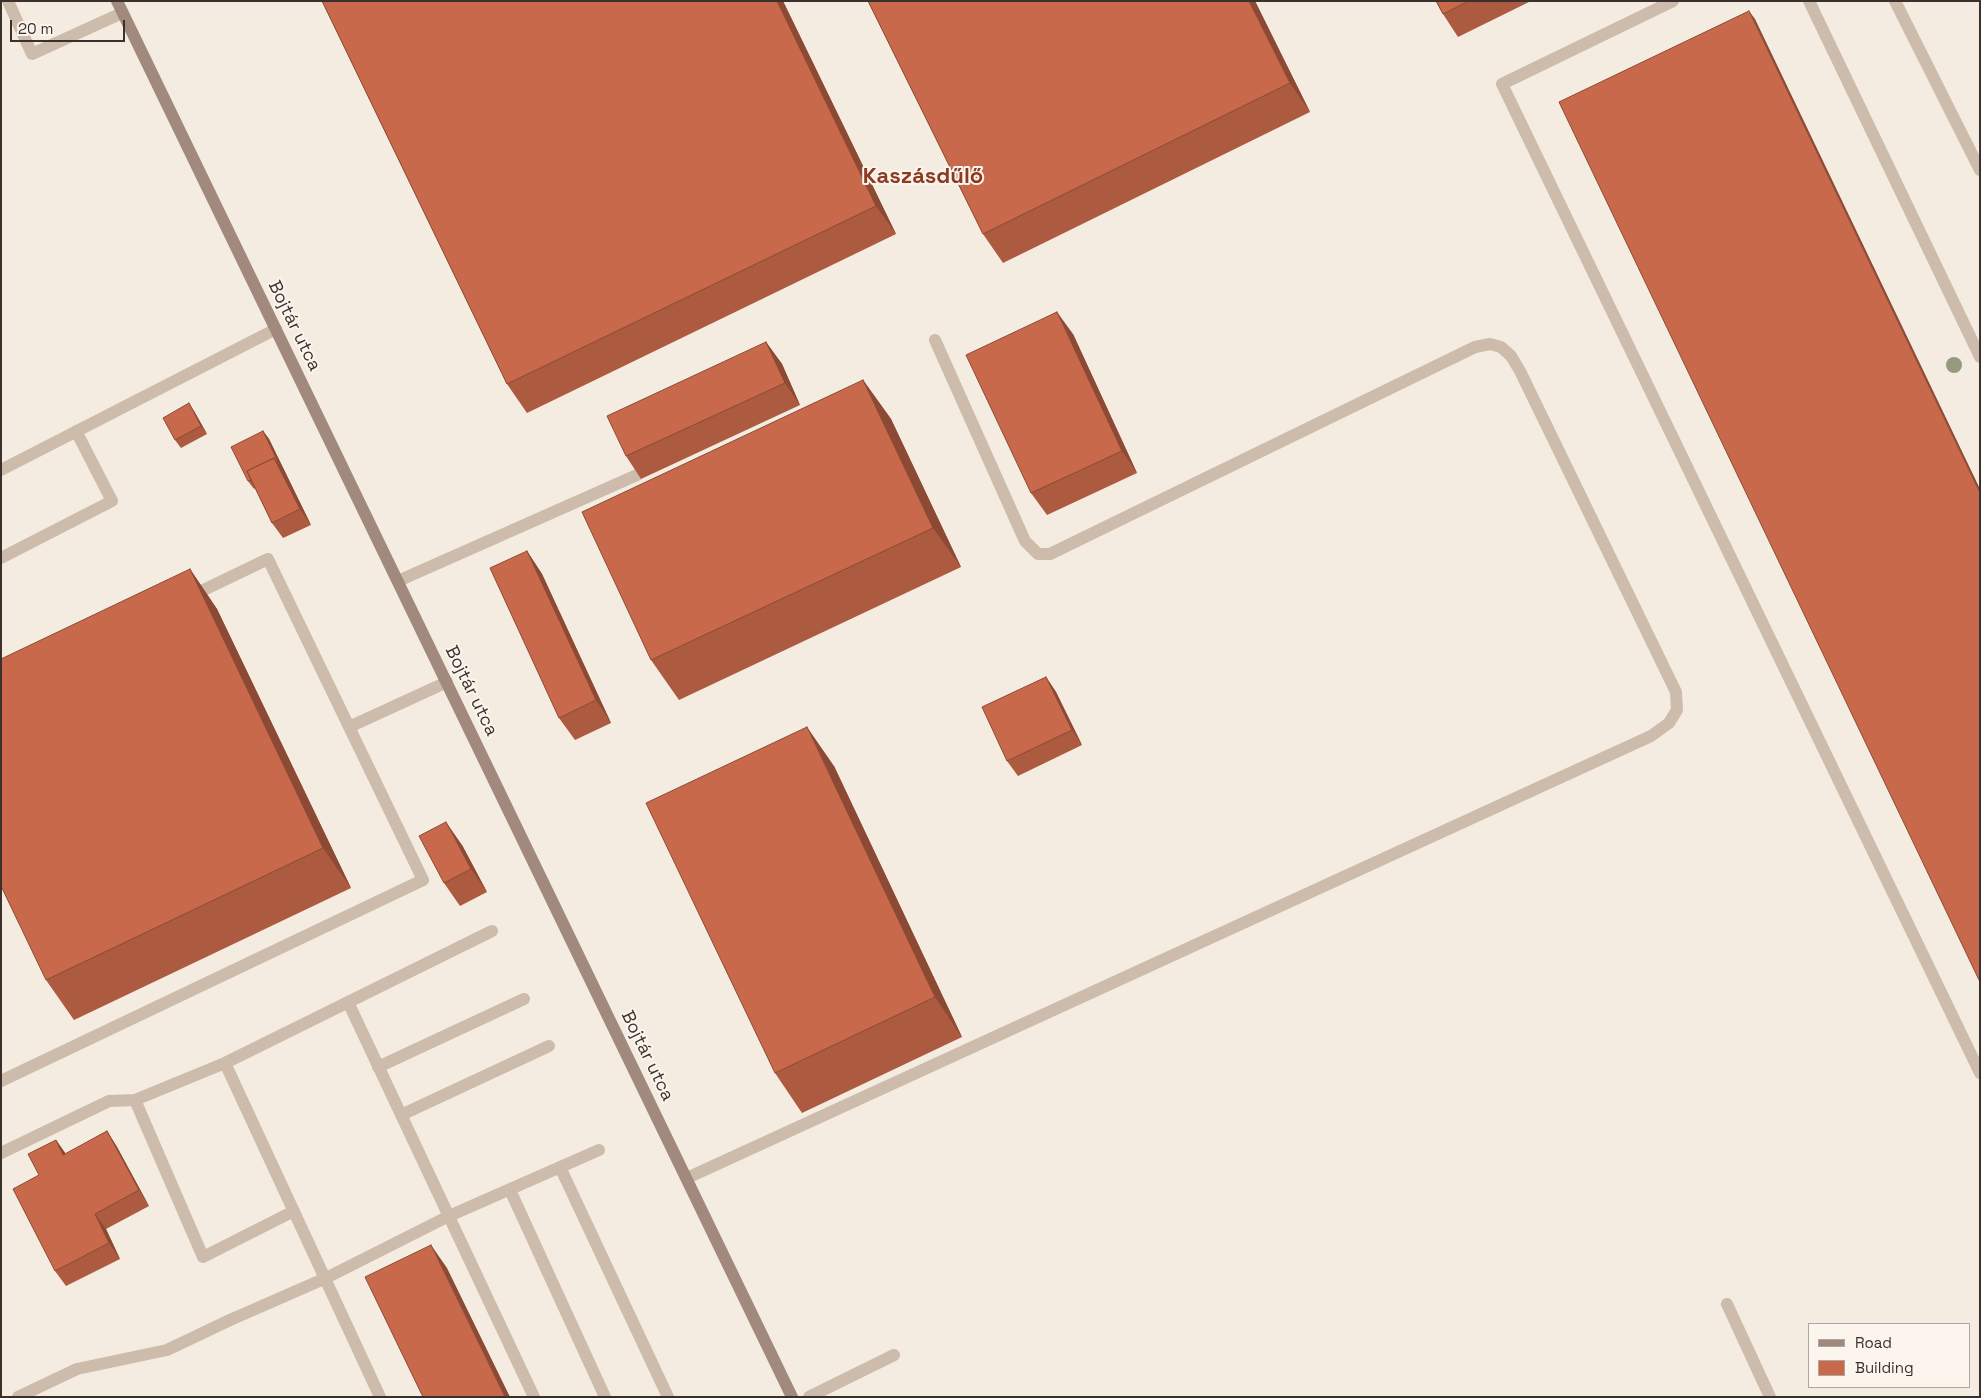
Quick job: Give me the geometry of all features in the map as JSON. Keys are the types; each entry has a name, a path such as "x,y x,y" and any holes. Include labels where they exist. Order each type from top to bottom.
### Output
{"street":[{"path":"8,1 32,54 119,7"},
{"path":"1673,1 1502,84 1980,1073"},
{"path":"1808,1 1980,357"},
{"path":"1895,1 1980,170"},
{"name":"Bojtár utca","path":"119,7 792,1397"},
{"path":"1,470 276,329"},
{"path":"687,1178 1651,736 1669,723 1677,710 1676,692 1520,371 1511,356 1501,347 1490,344 1474,347 1050,554 1038,554 1026,541 935,340"},
{"path":"1,558 112,501 76,432"},
{"path":"398,581 637,475"},
{"path":"1,1081 422,880 268,559 179,601"},
{"path":"349,727 447,682"},
{"path":"1,1153 109,1101 135,1100 225,1063 492,930"},
{"path":"378,1067 524,999"},
{"path":"348,1002 534,1397"},
{"path":"401,1115 549,1046"},
{"path":"225,1063 380,1397"},
{"path":"135,1100 203,1257 294,1211"},
{"path":"18,1397 77,1369 167,1350 326,1278 449,1216 599,1150"},
{"path":"560,1167 668,1397"},
{"path":"510,1190 605,1397"},
{"path":"1727,1304 1770,1397"},
{"path":"809,1397 894,1355"}],"building":[{"path":"322,1 777,1 876,206 507,384"},
{"path":"868,1 1249,1 1290,83 983,234"},
{"path":"1436,1 1469,1 1443,14"},
{"path":"1749,11 1980,493 1980,982 1559,102"},
{"path":"1057,312 1122,451 1031,493 966,355"},
{"path":"766,342 785,383 626,456 607,416"},
{"path":"863,380 933,528 651,660 582,512"},
{"path":"189,403 201,426 175,440 163,418"},
{"path":"263,431 280,466 274,458 247,471 251,480 248,481 231,447"},
{"path":"274,458 300,509 272,523 247,471"},
{"path":"527,551 596,700 559,718 490,568"},
{"path":"190,569 323,848 46,980 1,886 1,659"},
{"path":"1046,677 1072,730 1007,761 982,707"},
{"path":"807,727 935,997 775,1073 646,803"},
{"path":"446,822 471,869 444,883 419,836"},
{"path":"107,1131 139,1190 95,1214 109,1243 55,1271 13,1189 39,1175 28,1154 56,1140 63,1155"},
{"path":"431,1245 505,1397 423,1397 365,1277"}],"district":[{"name":"Kaszásdűlő","path":"923,177"}]}
